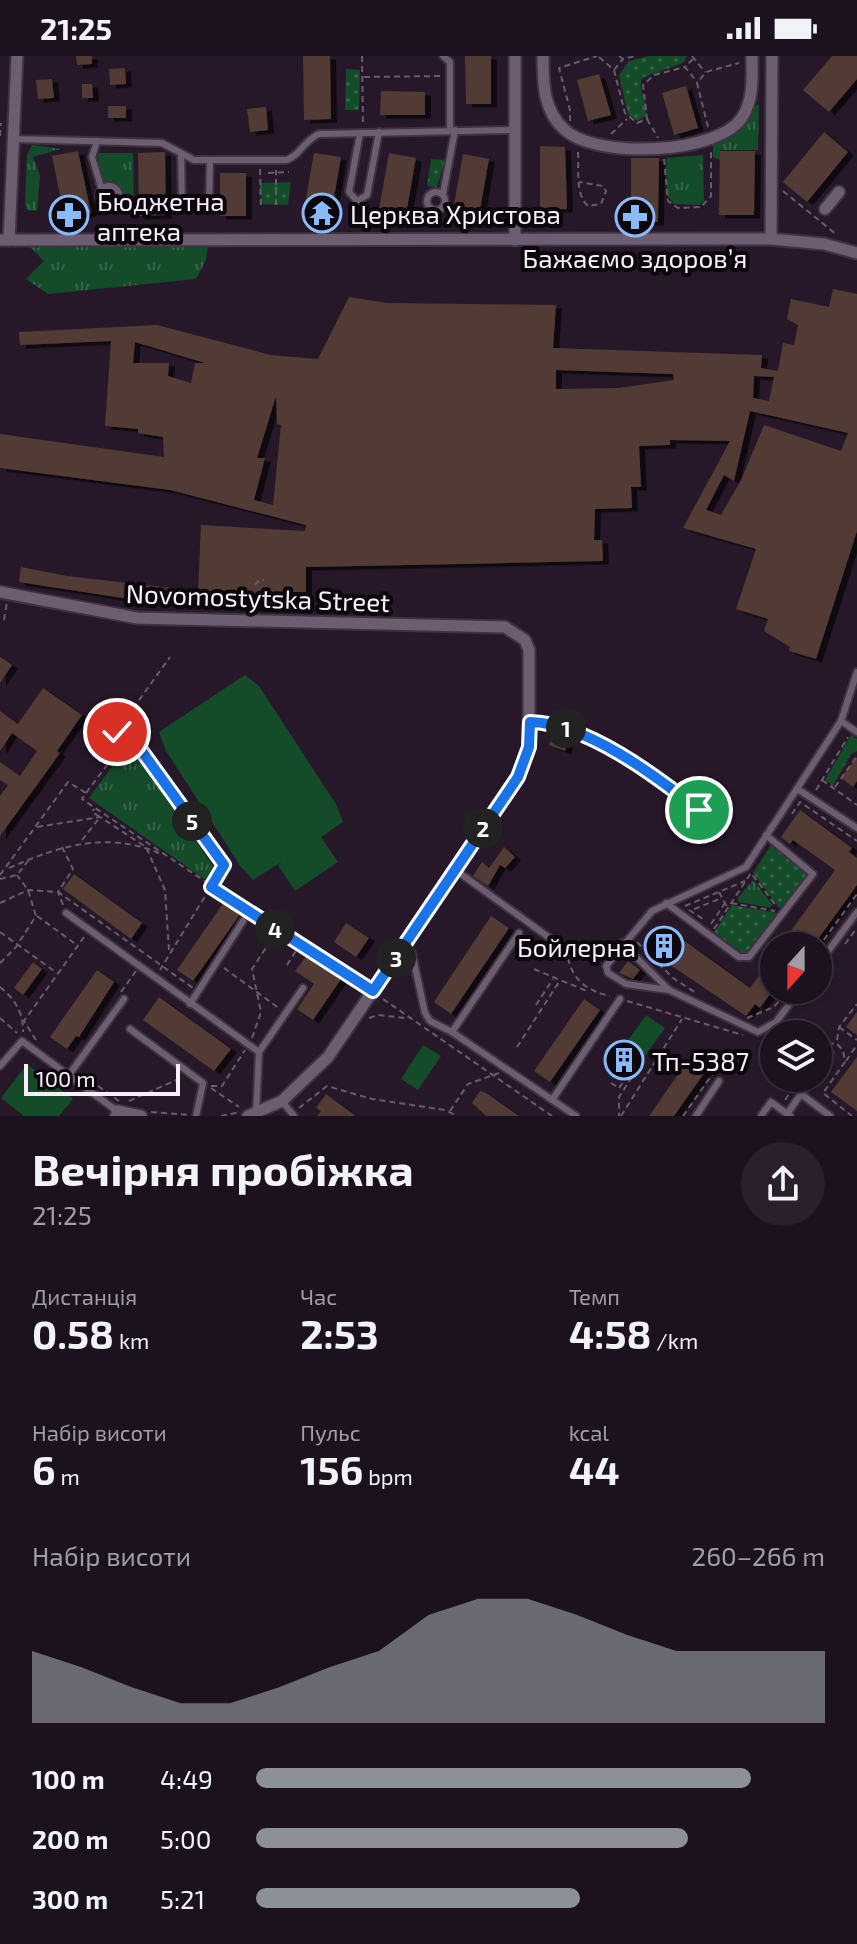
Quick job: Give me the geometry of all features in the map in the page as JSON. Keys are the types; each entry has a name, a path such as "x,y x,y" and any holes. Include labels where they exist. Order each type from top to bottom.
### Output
{"street":[{"path":"17,56 14,139 5,240 771,239 824,244 857,253"},
{"path":"515,240 516,56"},
{"path":"543,56 546,102 566,131 599,145 664,147 711,140 732,130 743,116 751,93 752,58"},
{"path":"771,239 772,56"},
{"path":"751,93 772,94"},
{"path":"825,209 839,192"},
{"name":"Novomostytska Street","path":"4,593 137,618 505,627 516,631 529,650 530,722"},
{"path":"252,1115 282,1101 328,1057 518,777 529,747 530,722"},
{"path":"115,1114 144,1114"}],"lane":[{"path":"443,56 450,62 452,130 443,194"},
{"path":"14,139 162,143 194,160 276,160 294,158 307,141 319,134 516,130"},
{"path":"361,133 349,192 357,201 367,195 379,132"},
{"path":"97,141 92,157 102,190"},
{"path":"181,154 182,205 187,210 209,208 210,160"},
{"path":"790,1004 776,1022 758,1032 669,990 626,984 608,973 606,966 622,943 652,911 746,867 799,790 841,721 857,672"},
{"path":"841,721 855,730"},
{"path":"530,722 550,722 571,730 652,775 699,810"},
{"path":"799,790 857,828"},
{"path":"666,903 739,957 749,957 813,874 766,835"},
{"path":"454,869 565,949"},
{"path":"832,946 857,912"},
{"path":"66,913 259,1052"},
{"path":"190,1004 243,921"},
{"path":"452,1032 519,933"},
{"path":"622,943 669,990"},
{"path":"404,946 412,953 425,1013 430,1021 452,1032 576,1116"},
{"path":"252,1115 259,1052 303,988"},
{"path":"69,1075 124,999"},
{"path":"552,1100 620,999"},
{"path":"130,1029 203,1083 196,1116"},
{"path":"0,1066 22,1041 115,1114"},
{"path":"696,1116 719,1081"},
{"path":"761,1116 771,1102 788,1115 801,1094 830,1116"},
{"path":"282,1101 292,1114"}],"path":[{"path":"361,133 362,56"},
{"path":"579,56 580,61"},
{"path":"566,131 570,110 559,68 598,56 614,70 627,119"},
{"path":"619,56 623,59"},
{"path":"614,70 623,59 635,56"},
{"path":"685,67 697,83 711,140 711,196 701,207 678,208 665,197 664,147 647,119 645,81 654,75 685,67 693,58 706,72"},
{"path":"697,83 706,72 752,58"},
{"path":"364,77 450,76"},
{"path":"627,119 637,123 647,119"},
{"path":"599,145 627,119"},
{"path":"0,136 1,123"},
{"path":"577,138 579,182 583,203 595,207 601,204 606,191 603,186 579,182"},
{"path":"260,160 261,209"},
{"path":"276,160 276,205"},
{"path":"268,173 289,172"},
{"path":"779,187 843,240"},
{"path":"562,268 563,247"},
{"path":"255,585 259,580 264,580"},
{"path":"4,593 4,620"},
{"path":"104,749 170,657"},
{"path":"811,798 855,730"},
{"path":"117,732 126,740"},
{"path":"160,967 169,951 211,887 224,865 133,739 126,740 82,799 211,887 373,991 552,1116"},
{"path":"834,789 857,756"},
{"path":"822,780 857,805"},
{"path":"2,873 68,782 86,793"},
{"path":"784,824 800,802 857,841"},
{"path":"95,808 92,812 164,855"},
{"path":"37,827 100,817"},
{"path":"81,842 100,817"},
{"path":"2,873 62,846 81,842 117,841 146,847"},
{"path":"58,892 73,869 62,846"},
{"path":"146,847 165,890 169,951"},
{"path":"17,875 29,859"},
{"path":"711,933 758,863"},
{"path":"2,873 17,875 28,890 36,916 78,946"},
{"path":"678,902 751,873"},
{"path":"751,873 780,912"},
{"path":"677,909 746,881"},
{"path":"0,903 28,890 58,892 198,991"},
{"path":"58,892 66,913"},
{"path":"719,892 728,908"},
{"path":"830,932 857,894"},
{"path":"693,910 722,898"},
{"path":"710,925 725,903"},
{"path":"731,903 780,912"},
{"path":"771,922 780,912"},
{"path":"0,963 16,947 36,916"},
{"path":"689,917 700,925"},
{"path":"22,1041 24,1021 90,930"},
{"path":"252,969 278,931"},
{"path":"0,932 16,947 58,974"},
{"path":"637,937 636,942 673,978 700,995"},
{"path":"287,965 300,945"},
{"path":"565,949 571,970 590,992"},
{"path":"216,963 286,1013"},
{"path":"534,969 559,982 739,1037 754,1033"},
{"path":"536,1005 553,978"},
{"path":"517,1047 559,982"},
{"path":"0,987 12,997 40,1046"},
{"path":"739,1016 750,1018 776,1004"},
{"path":"836,1043 839,1027 857,1004"},
{"path":"349,1027 378,1015 430,1021"},
{"path":"0,1018 14,1028 22,1041"},
{"path":"620,1116 683,1018"},
{"path":"839,1027 857,1040"},
{"path":"832,1044 836,1043"},
{"path":"836,1043 843,1050 845,1062"},
{"path":"852,1116 823,1093 857,1045"},
{"path":"683,1116 716,1069"},
{"path":"450,1112 468,1084 508,1070"},
{"path":"95,1083 127,1106 131,1097 179,1080 186,1071"},
{"path":"619,1088 628,1075 632,1077 619,1097 620,1116"},
{"path":"203,1083 245,1111 221,1116"},
{"path":"611,1083 633,1097"},
{"path":"292,1114 306,1106 327,1086 372,1099 455,1115"},
{"path":"779,1108 790,1092"},
{"path":"144,1114 196,1116"}],"green space":[{"path":"649,56 687,56 683,63 642,78 646,116 637,121 628,114 619,75 629,61"},
{"path":"346,69 360,70 359,110 345,110"},
{"path":"759,104 758,150 720,150 720,160 713,157 713,144 731,136"},
{"path":"32,145 61,149 33,157 40,175 37,211 27,210 25,205 27,154"},
{"path":"97,153 133,153 134,209 123,207 120,189 102,179"},
{"path":"703,155 704,201 699,205 674,204 667,195 666,158"},
{"path":"431,159 445,160 437,187 427,186"},
{"path":"291,182 288,205 261,204 260,183"},
{"path":"208,246 206,260 196,279 48,294 26,279 44,261 30,247"},
{"path":"245,675 259,686 336,804 343,822 321,837 338,862 295,891 278,865 283,861 253,880 241,867 166,751 159,732"},
{"path":"851,735 857,739 857,751 851,754 833,786 825,780"},
{"path":"128,745 216,870 210,883 89,798"},
{"path":"771,845 807,875 780,909 753,873"},
{"path":"753,880 772,904 770,908 737,899"},
{"path":"732,905 777,913 744,955 714,932"},
{"path":"646,1015 665,1028 643,1059 624,1046"},
{"path":"423,1045 441,1056 418,1090 401,1079"},
{"path":"27,1064 73,1099 59,1116 24,1116 1,1098"}],"building":[{"path":"76,56 92,56 92,64 77,65"},
{"path":"303,56 330,56 331,119 304,120"},
{"path":"465,56 491,56 491,104 466,104"},
{"path":"832,56 857,56 857,79 829,112 803,90"},
{"path":"125,68 126,84 110,85 109,69"},
{"path":"599,74 611,115 588,121 577,80"},
{"path":"52,79 54,98 38,99 36,80"},
{"path":"82,84 92,84 93,98 82,98"},
{"path":"686,86 698,128 674,135 662,93"},
{"path":"381,91 425,92 425,115 380,115"},
{"path":"108,106 126,106 126,118 108,118"},
{"path":"266,107 268,130 250,132 247,109"},
{"path":"824,132 848,152 807,202 783,182"},
{"path":"540,146 565,147 567,209 540,210"},
{"path":"78,151 91,213 65,219 52,156"},
{"path":"720,151 755,151 754,215 719,215"},
{"path":"165,152 166,215 139,216 138,153"},
{"path":"314,153 341,157 330,220 303,215"},
{"path":"389,153 416,158 405,220 378,215"},
{"path":"463,154 489,159 478,221 452,216"},
{"path":"631,158 659,158 658,222 631,221"},
{"path":"220,173 246,173 246,216 220,216"},
{"path":"833,289 857,294 857,531 816,659 789,651 790,647 764,631 768,619 736,609 756,549 683,528 730,441 670,440 670,445 639,446 641,487 631,487 632,508 595,509 594,540 602,540 603,561 306,567 306,592 259,592 259,608 129,599 19,582 21,567 67,576 198,591 201,525 305,531 306,525 170,490 0,468 0,434 164,457 163,437 138,433 138,429 105,426 111,341 20,345 19,332 157,325 271,355 318,359 349,297 387,303 556,305 553,348 762,355 761,368 778,371 783,343 794,345 798,325 787,319 791,299 829,307","holes":["135,342 205,363 195,363 191,383 168,376 169,363 133,363","556,370 673,374 674,380 619,388 556,389","754,376 774,377 769,401 753,398","276,396 277,424 281,425 273,505 254,500 265,458 257,458","750,411 848,433 841,451 764,425 741,480 721,515 706,510 724,475 734,481"]},
{"path":"0,657 12,665 0,683"},
{"path":"43,688 82,715 57,751 60,753 0,836 0,796 8,785 0,780 0,762 20,776 37,751 12,733 0,751 0,711 18,724"},
{"path":"554,732 570,737 565,751 549,745"},
{"path":"857,757 857,781 853,787 841,778"},
{"path":"800,810 852,848 849,852 857,858 857,885 823,932 790,932 835,870 793,840 790,844 781,837"},
{"path":"504,847 515,857 505,868 500,865 488,886 473,876 482,862 489,868"},
{"path":"74,874 142,923 131,939 63,889"},
{"path":"224,902 241,913 193,981 177,970"},
{"path":"491,916 509,928 451,1014 434,1002"},
{"path":"346,923 369,938 356,957 334,942"},
{"path":"666,932 677,940 679,937 750,988 760,974 760,1004 763,1004 760,1008 755,1004 746,1016 651,952"},
{"path":"307,955 341,979 313,1020 297,1009 314,984 295,971"},
{"path":"628,961 640,970 633,979 619,973"},
{"path":"33,962 42,969 23,995 14,988"},
{"path":"97,970 114,982 79,1037 76,1036 67,1049 50,1037"},
{"path":"159,997 231,1049 214,1071 143,1020"},
{"path":"584,999 600,1010 550,1082 534,1071"},
{"path":"857,1012 857,1035 846,1027"},
{"name":"Тп-5387","path":"621,1052 631,1058 624,1068 615,1062"},
{"path":"690,1057 707,1069 674,1116 649,1116"},
{"path":"857,1057 857,1111 832,1091"},
{"path":"480,1091 519,1116 486,1116 472,1103"},
{"path":"326,1094 356,1116 317,1116 321,1111 316,1108"}],"place":[{"name":"Церква Христова","path":"322,213"},
{"name":"Бюджетна аптека","path":"69,215"},
{"name":"Бажаємо здоровʼя","path":"635,217"},
{"name":"Бойлерна","path":"664,946"},
{"name":"Тп-5387","path":"624,1060"}],"route":[{"path":"117,732 126,740 133,739 224,865 211,887 373,991 518,777 529,747 530,722 550,722 571,730 663,781 699,810"}]}
